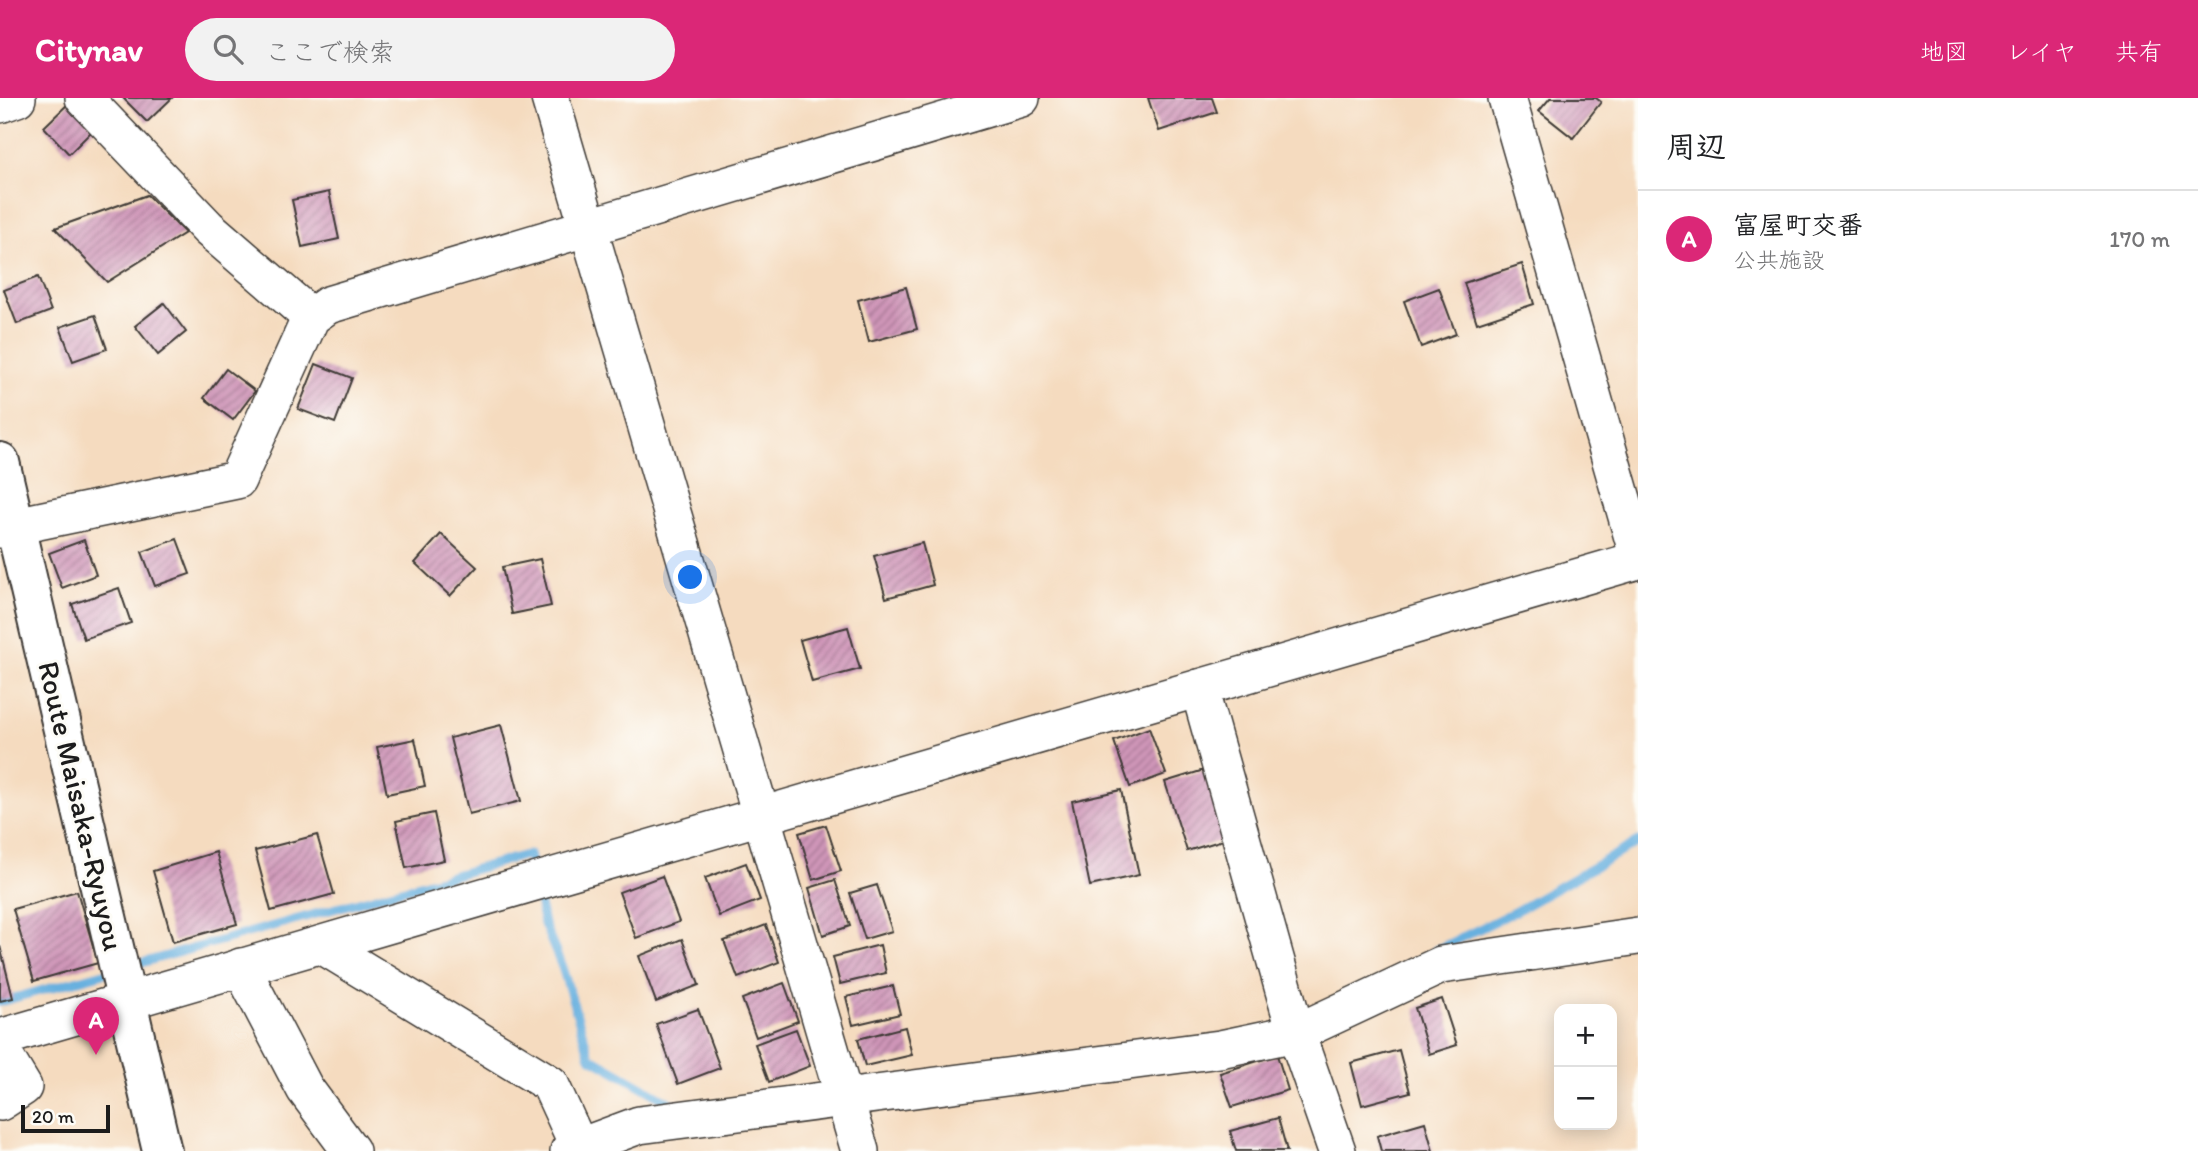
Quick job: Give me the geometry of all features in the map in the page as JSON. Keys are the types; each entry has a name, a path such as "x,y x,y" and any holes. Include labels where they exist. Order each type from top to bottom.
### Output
{"main road":[{"name":"Route Maisaka-Ryuyou","path":"0,462 8,526 127,999 162,1151"}],"street":[{"path":"0,104 17,98"},
{"path":"84,98 208,229 311,317"},
{"path":"550,98 860,1151"},
{"path":"8,526 237,480 311,317 328,305 1021,98"},
{"path":"0,1038 1638,558 1507,98"},
{"path":"1199,688 1296,1033 1337,1151"},
{"path":"321,945 550,1084 574,1149 639,1125 1220,1049 1296,1033 1441,965 1638,936"},
{"path":"241,967 305,1089 351,1151"},
{"path":"0,1049 23,1087 0,1102"}],"building":[{"path":"123,98 172,98 147,122"},
{"path":"1148,98 1212,98 1217,112 1159,131"},
{"path":"1550,98 1596,98 1601,102 1573,138 1539,111"},
{"path":"70,102 95,128 69,154 44,127"},
{"path":"329,192 339,239 302,247 292,200"},
{"path":"147,195 185,233 107,282 55,228"},
{"path":"1522,264 1534,304 1477,323 1464,283"},
{"path":"38,277 51,311 17,324 4,290"},
{"path":"906,287 917,329 869,342 858,300"},
{"path":"1439,288 1456,334 1421,347 1404,301"},
{"path":"164,303 186,332 158,355 135,326"},
{"path":"95,315 107,349 73,361 60,327"},
{"path":"316,364 352,378 335,423 298,409"},
{"path":"226,369 255,391 233,420 204,398"},
{"path":"441,534 477,567 450,596 415,563"},
{"path":"177,539 190,574 155,586 142,552"},
{"path":"84,540 96,575 62,588 49,553"},
{"path":"922,543 933,585 886,598 874,556"},
{"path":"540,559 551,606 512,614 502,567"},
{"path":"119,588 131,623 84,639 72,604"},
{"path":"848,627 860,669 812,682 800,640"},
{"path":"501,725 521,801 469,814 450,738"},
{"path":"1149,728 1166,774 1130,787 1114,741"},
{"path":"415,739 425,786 387,794 377,747"},
{"path":"1204,770 1226,839 1187,851 1165,782"},
{"path":"1121,790 1139,875 1090,886 1072,801"},
{"path":"434,813 444,860 406,868 396,821"},
{"path":"826,825 841,871 813,880 799,833"},
{"path":"317,835 334,894 271,911 255,851"},
{"path":"216,852 237,924 173,942 153,871"},
{"path":"746,863 760,900 719,916 705,878"},
{"path":"662,876 679,922 636,938 619,892"},
{"path":"835,880 850,926 823,935 809,888"},
{"path":"877,885 892,931 865,939 850,893"},
{"path":"77,891 98,963 34,981 13,909"},
{"path":"766,925 779,962 738,978 724,941"},
{"path":"682,939 699,985 656,1002 639,956"},
{"path":"880,945 886,973 840,984 833,957"},
{"path":"0,946 13,998 0,1001"},
{"path":"784,983 798,1021 756,1037 742,999"},
{"path":"893,986 900,1014 853,1025 846,997"},
{"path":"1442,999 1457,1045 1429,1054 1415,1008"},
{"path":"698,1009 720,1068 678,1084 656,1024"},
{"path":"905,1027 912,1055 865,1066 858,1039"},
{"path":"796,1029 810,1066 769,1082 755,1044"},
{"path":"1399,1050 1410,1092 1362,1105 1351,1063"},
{"path":"1277,1055 1288,1090 1232,1107 1220,1073"},
{"path":"1278,1118 1287,1151 1236,1151 1230,1131"},
{"path":"1425,1122 1433,1151 1381,1151 1377,1136"}],"waterway":[{"path":"1436,950 1516,911 1638,842"},
{"path":"127,967 529,854 533,874"},
{"path":"537,891 544,924 562,967 590,1057 674,1105 679,1105"},
{"path":"0,1002 111,971"}],"place":[{"name":"富屋町交番","path":"96,1055"}]}
